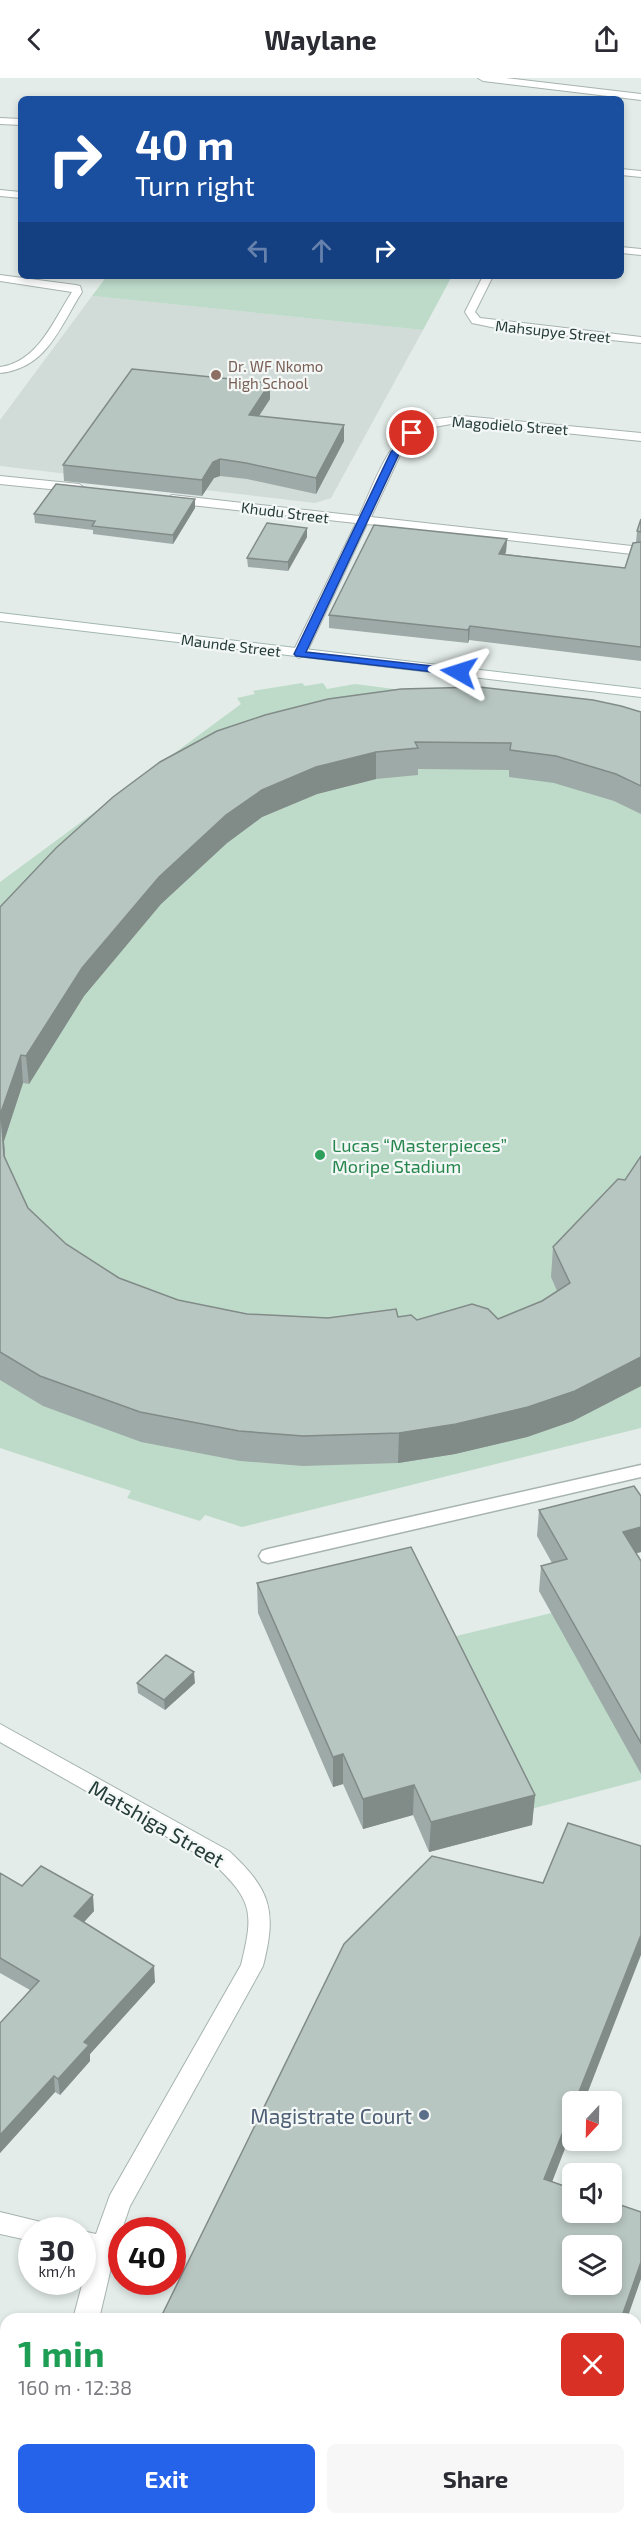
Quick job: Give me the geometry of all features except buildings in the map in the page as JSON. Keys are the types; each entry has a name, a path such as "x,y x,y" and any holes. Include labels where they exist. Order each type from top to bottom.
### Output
{"street":[{"path":"483,78 641,97"},
{"path":"0,121 18,122"},
{"path":"624,172 641,174"},
{"path":"0,193 18,195"},
{"path":"624,250 641,252"},
{"path":"0,278 76,288 76,296 32,360 17,368 0,370"},
{"name":"Mahsupye Street","path":"486,279 470,312 476,321 501,326 641,340"},
{"name":"Magodielo Street","path":"299,654 361,522 403,440 426,425 462,419 641,437"},
{"path":"0,480 89,490"},
{"name":"Khudu Street","path":"156,497 361,522 641,551"},
{"name":"Maunde Street","path":"0,617 641,693"},
{"name":"Matshiga Street","path":"0,1732 221,1857 246,1879 260,1904 260,1935 252,1966 120,2203 96,2240"},
{"path":"0,2223 18,2227"},
{"name":"Matshiga Street","path":"87,2313 88,2295"}],"lane":[{"path":"268,1556 641,1471"}],"shaded area":[{"name":"Dr. WF Nkomo High School","path":"92,296 423,330 331,498 315,503 0,466 0,420"}],"green space":[{"path":"105,279 450,279 423,330 92,296"},
{"name":"Lucas “Masterpieces” Moripe Stadium","path":"302,683 305,686 323,683 327,689 355,684 473,699 641,726 641,1428 242,1527 205,1515 200,1521 127,1498 131,1491 0,1448 0,882 241,704 237,698 255,694 253,691"},
{"path":"560,1611 641,1764 641,1780 531,1809 448,1638"}],"place":[{"name":"Dr. WF Nkomo High School","path":"216,375"},
{"name":"Lucas “Masterpieces” Moripe Stadium","path":"320,1155"},
{"name":"Magistrate Court","path":"424,2115"}],"route":[{"path":"412,433 403,440 396,452 299,654 459,672"}]}
